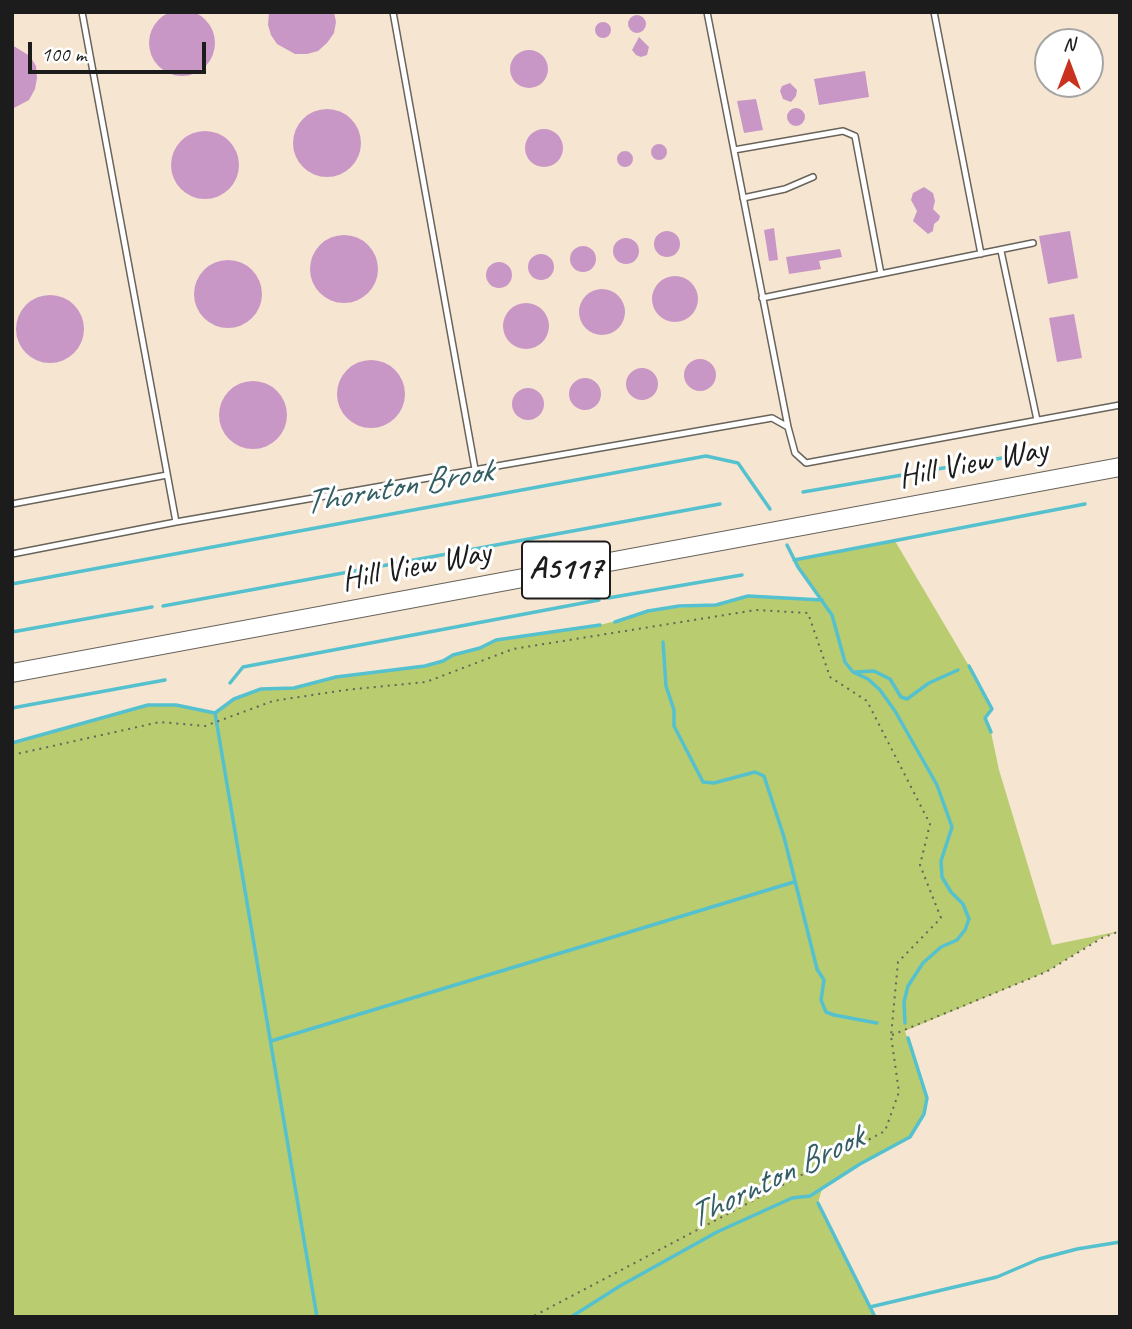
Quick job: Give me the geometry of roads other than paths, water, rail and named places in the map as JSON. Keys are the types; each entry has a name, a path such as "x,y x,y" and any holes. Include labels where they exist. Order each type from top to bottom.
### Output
{"main road":[{"name":"Hill View Way","path":"12,673 1120,467"}],"lane":[{"path":"82,12 176,522"},
{"path":"393,12 475,469"},
{"path":"707,12 795,453 806,463 1120,405"},
{"path":"934,12 981,254"},
{"path":"734,150 843,131 855,136 881,274"},
{"path":"743,198 785,189 813,177"},
{"path":"762,298 1033,243"},
{"path":"1001,251 1037,420"},
{"path":"12,554 176,522 772,418 788,427"},
{"path":"12,504 167,475"}],"waterway":[{"name":"Thornton Brook","path":"12,584 706,456 738,463 770,509"},
{"path":"803,492 1002,458"},
{"path":"163,606 720,504"},
{"path":"794,560 1085,504"},
{"name":"Thornton Brook","path":"787,545 798,567 832,615 845,662 853,672 868,679 880,690 895,711 937,785 952,827 941,861 942,877 951,892 963,904 969,919 957,940 941,947 923,963 908,986 904,1002 905,1023"},
{"path":"608,598 742,575"},
{"path":"615,622 648,611 679,606 716,605 748,596 822,600"},
{"path":"230,683 243,667 599,600"},
{"path":"12,632 152,607"},
{"path":"317,1317 215,713 234,699 261,689 294,688 336,677 425,666 496,640 600,625"},
{"path":"663,642 666,686 674,710 674,726 703,782 714,783 755,772 764,776 784,837 817,969 824,980 821,1000 826,1012 877,1023"},
{"path":"969,666 992,709 985,718 991,732"},
{"path":"855,672 874,671 890,679 901,697 907,699 929,683 958,670"},
{"path":"12,708 165,680"},
{"path":"12,743 148,705 176,705 215,713"},
{"path":"271,1041 794,882"},
{"name":"Thornton Brook","path":"571,1317 620,1286 717,1232 792,1198 810,1196 860,1164 910,1137 924,1114 927,1098 908,1038"},
{"path":"818,1203 875,1317"},
{"path":"870,1307 997,1277 1039,1259 1077,1249 1120,1242"}]}
